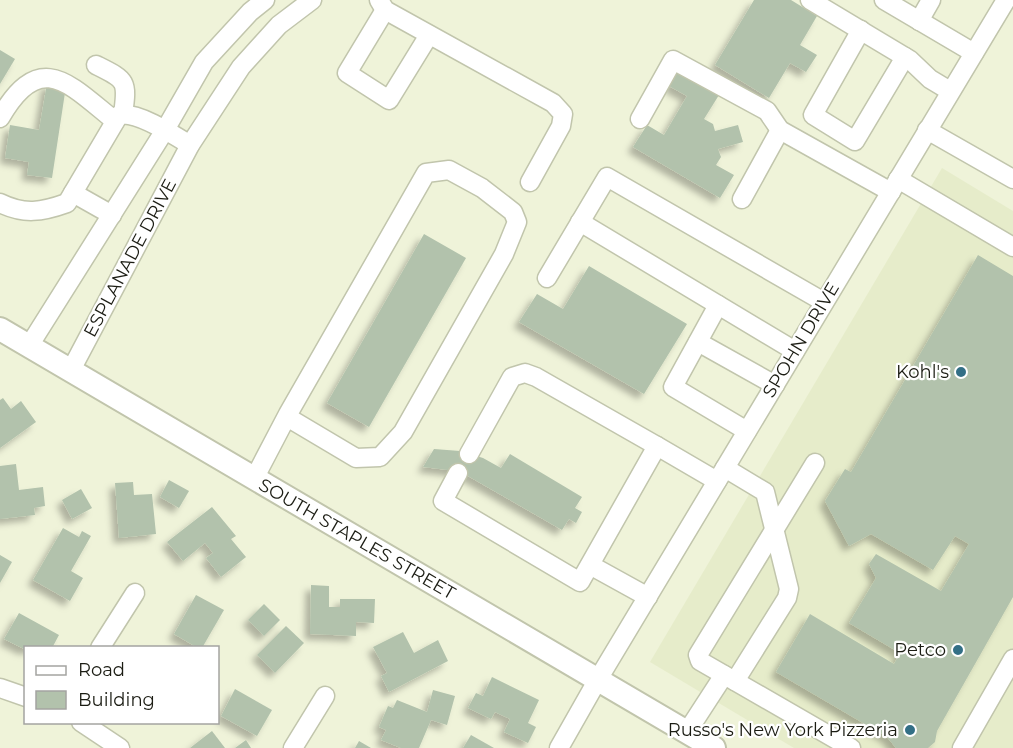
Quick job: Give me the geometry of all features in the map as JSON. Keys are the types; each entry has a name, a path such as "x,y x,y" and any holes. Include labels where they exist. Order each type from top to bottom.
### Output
{"main road":[{"name":"SOUTH STAPLES STREET","path":"0,329 714,748"}],"street":[{"name":"ESPLANADE DRIVE","path":"29,346 165,130 204,62 250,12 265,0"},
{"path":"810,0 905,57 930,79 950,91"},
{"path":"884,0 974,52"},
{"path":"919,21 931,0"},
{"name":"ESPLANADE DRIVE","path":"70,370 190,145 241,67 300,4"},
{"path":"429,35 389,100 347,73 382,5 429,35 553,103 563,114 561,126 530,182"},
{"name":"SPOHN DRIVE","path":"559,748 950,91 974,52 1006,9"},
{"path":"861,30 813,115 855,141 905,57"},
{"path":"640,119 673,60 767,111 780,130 1013,247"},
{"path":"0,203 28,212 52,209 67,203 119,118 126,94 120,77 96,65"},
{"path":"0,118 20,90 38,78 48,77 63,80 119,118 131,115 165,130 190,145"},
{"path":"742,199 780,130"},
{"path":"927,130 1013,179"},
{"path":"254,479 286,417 426,173 449,170 482,188 513,212 517,222 504,254 403,432 381,457 356,458 286,417"},
{"path":"547,278 607,177 824,302"},
{"path":"73,193 112,215"},
{"path":"580,222 795,351"},
{"path":"718,305 673,387 747,431"},
{"path":"698,342 775,385"},
{"path":"469,454 512,377 525,373 536,377 657,446 765,492 789,589 788,594 730,678 687,732"},
{"path":"458,473 442,501 580,582 657,446"},
{"path":"815,463 698,655 700,661 851,748"},
{"path":"590,565 648,597"},
{"path":"101,646 135,593"},
{"path":"962,748 1012,662"},
{"path":"0,688 24,696"},
{"path":"293,748 324,696"},
{"path":"83,724 120,748"}],"shaded area":[{"path":"942,168 1013,211 1013,748 794,748 650,662"}],"building":[{"path":"754,0 791,0 817,16 800,45 817,55 806,72 790,63 769,98 715,65"},
{"path":"0,50 15,59 0,84"},
{"path":"678,70 719,95 704,119 713,124 715,131 738,125 743,142 718,149 721,157 716,165 734,175 720,198 633,147 647,125 664,135 687,96 669,86"},
{"path":"47,83 66,86 52,178 27,175 29,162 5,158 10,125 39,130"},
{"path":"424,234 466,258 369,427 327,403"},
{"path":"978,255 1013,276 1013,597 937,731 935,742 928,748 896,748 887,737 776,672 810,614 894,664 900,653 849,623 876,578 869,564 876,554 941,591 969,544 955,536 933,570 871,534 849,546 825,501 845,469 851,472"},
{"path":"589,266 687,324 644,394 519,322 537,294 563,309"},
{"path":"3,398 11,409 21,401 36,422 0,448 0,400"},
{"path":"434,449 460,451 483,458 501,468 510,454 582,497 575,508 582,512 576,523 569,519 562,530 468,476 448,470 423,467"},
{"path":"16,464 19,490 43,487 45,506 34,508 35,515 0,519 0,466"},
{"path":"169,480 189,491 179,508 160,497"},
{"path":"133,482 134,495 152,494 156,534 119,538 115,483"},
{"path":"81,489 92,508 72,519 62,500"},
{"path":"212,507 236,536 231,539 246,557 221,577 206,558 213,553 205,543 183,561 167,542"},
{"path":"63,528 79,537 82,531 91,536 71,571 83,578 70,601 33,580"},
{"path":"0,555 12,562 0,583"},
{"path":"311,585 329,586 329,607 340,607 340,599 375,599 374,623 356,622 356,636 310,634"},
{"path":"196,595 224,610 203,646 195,646 174,634"},
{"path":"264,604 280,620 264,636 248,620"},
{"path":"19,613 59,635 53,646 24,646 24,649 4,639"},
{"path":"286,626 304,643 275,673 257,655"},
{"path":"403,632 414,653 438,640 448,661 389,692 381,676 387,673 373,647"},
{"path":"492,677 539,700 528,723 536,727 528,743 504,732 510,719 495,712 491,719 468,708 476,693 483,696"},
{"path":"235,689 272,710 257,736 221,716"},
{"path":"433,690 455,696 447,725 431,720 419,748 401,748 381,740 386,730 379,727 388,706 393,708 397,700 427,712"},
{"path":"212,731 225,748 190,748"},
{"path":"471,735 494,748 463,748"},
{"path":"246,740 251,748 235,748"},
{"path":"359,741 371,748 355,748"}],"place":[{"name":"Kohl's","path":"961,372"},
{"name":"Petco","path":"958,650"},
{"name":"Russo's New York Pizzeria","path":"910,730"}]}
